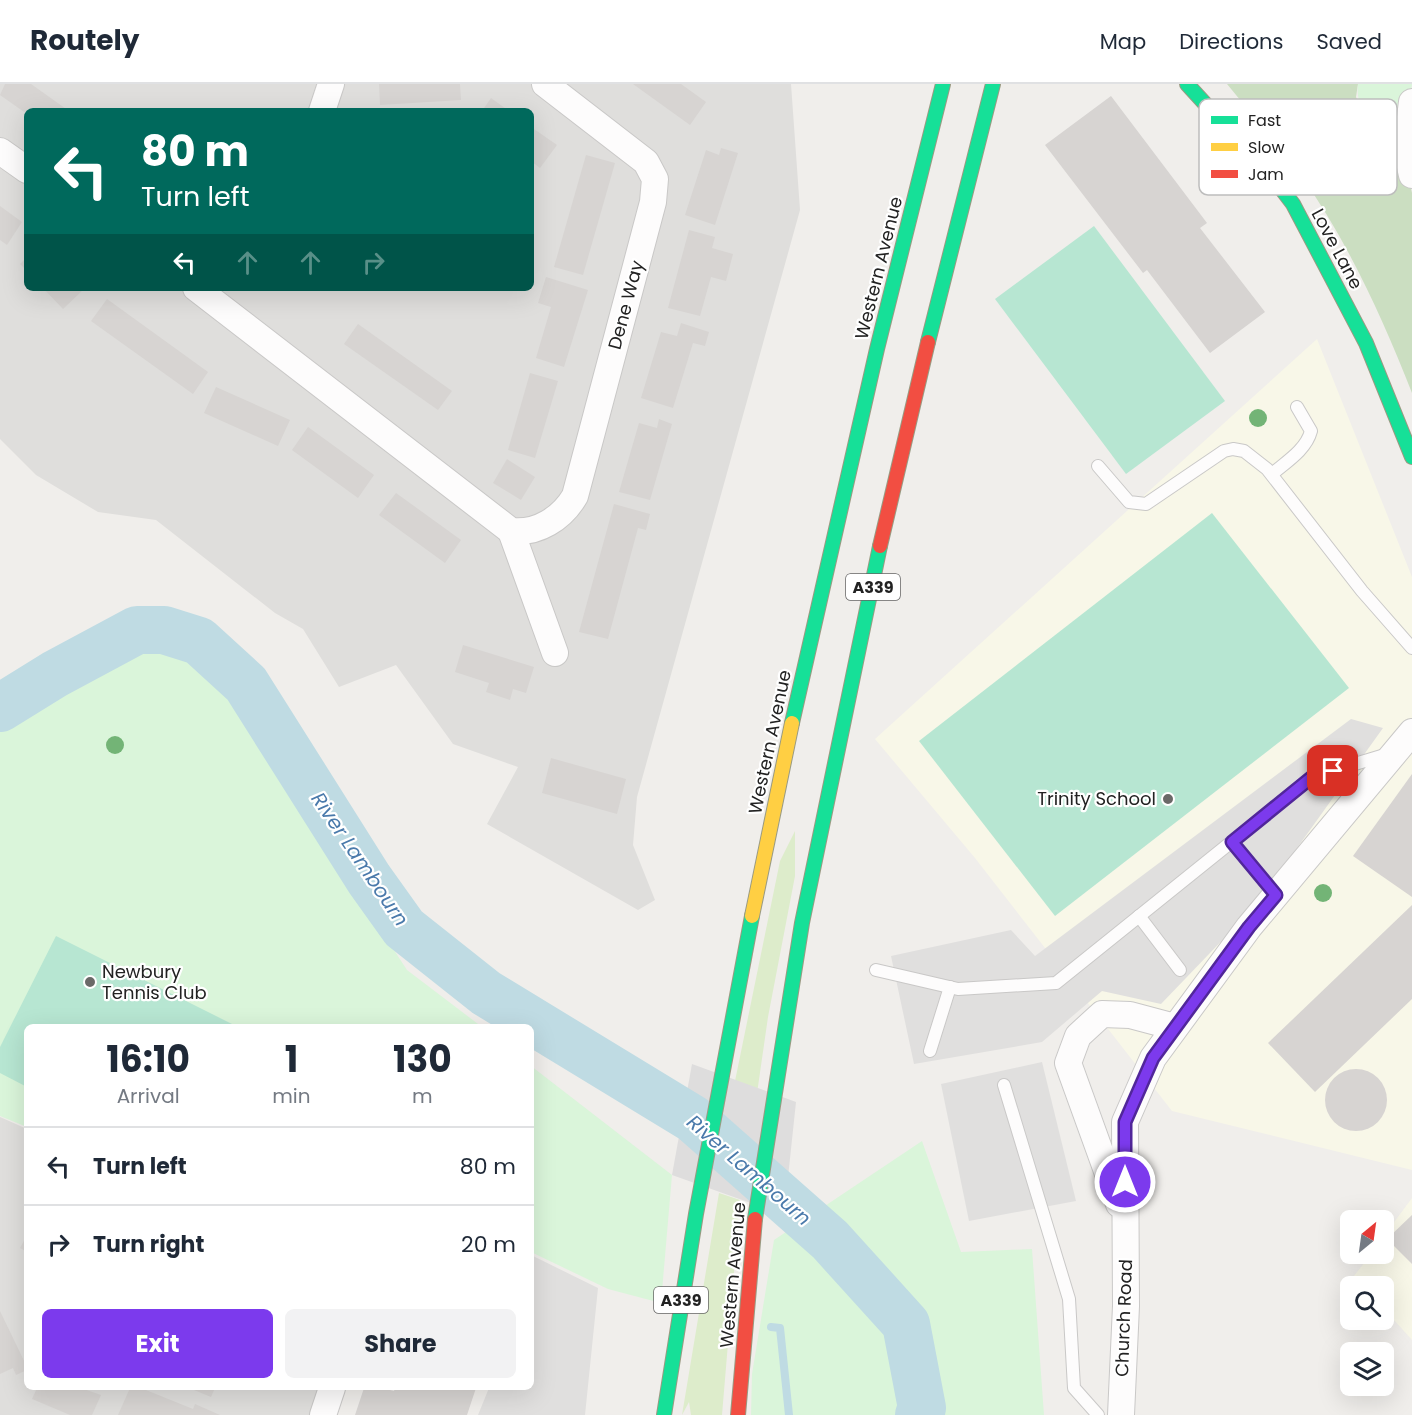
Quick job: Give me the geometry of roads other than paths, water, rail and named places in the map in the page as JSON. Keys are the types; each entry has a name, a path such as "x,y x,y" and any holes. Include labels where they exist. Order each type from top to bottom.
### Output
{"main road":[{"name":"Western Avenue","path":"664,1415 719,1074 789,735 870,381 943,84"},
{"name":"Western Avenue","path":"738,1415 747,1296 757,1206 774,1094 832,772 891,506 993,84"},
{"name":"Love Lane","path":"1187,84 1201,99"},
{"name":"Love Lane","path":"1286,195 1366,343 1412,457"}],"street":[{"path":"323,108 331,84"},
{"name":"Dene Way","path":"511,531 521,532 553,521 566,511 575,496 655,192 655,179 646,162 545,84"},
{"path":"1412,102 1406,149 1412,175"},
{"path":"0,151 24,168"},
{"path":"201,291 511,531 555,653"},
{"name":"Church Road","path":"1121,1415 1126,1306 1125,1122 1153,1058 1175,1027 1249,927 1412,732"},
{"name":"Church Road","path":"1126,1221 1068,1063 1078,1036 1102,1014 1130,1015 1175,1027"},
{"path":"323,1415 331,1390"}],"lane":[{"path":"1272,474 1296,454 1309,439 1311,431 1297,407"},
{"path":"1098,466 1129,502 1146,504 1211,459 1233,448 1254,458 1272,474 1362,591 1412,648"},
{"path":"876,970 958,989 1056,982 1312,777 1396,752"},
{"path":"1232,842 1276,895"},
{"path":"1139,916 1180,970"},
{"path":"930,1052 950,987"},
{"path":"1004,1085 1069,1299 1074,1388 1098,1415"}],"waterway":[{"name":"River Lambourn","path":"0,708 55,674 137,630 164,630 199,641 246,684 369,879 404,928 486,993 693,1119 830,1240 906,1324 922,1408 919,1415"},
{"path":"771,1327 780,1328 789,1415"}],"place":[{"name":"Trinity School","path":"1168,799"},
{"name":"Newbury Tennis Club","path":"90,982"}]}
